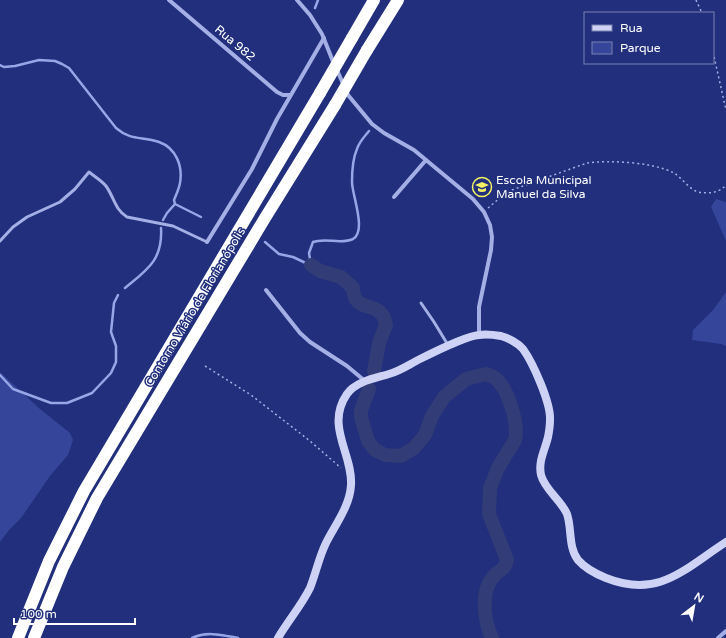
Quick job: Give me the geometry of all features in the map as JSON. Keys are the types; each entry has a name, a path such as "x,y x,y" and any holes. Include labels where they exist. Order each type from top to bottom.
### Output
{"highway":[{"name":"Contorno Viário de Florianópolis","path":"18,638 49,561 84,491 374,0"},
{"name":"Contorno Viário de Florianópolis","path":"34,638 63,567 97,498 398,0"}],"street":[{"name":"Rua 982","path":"169,0 277,92 283,96 290,95"},
{"path":"297,0 310,15 324,38 348,95 372,124 384,133 414,150 473,199 484,212 490,225 492,237 491,250 479,307 479,335"},
{"path":"207,242 252,169 290,95 324,38"},
{"path":"394,197 426,160"},
{"path":"266,290 300,333 310,342 347,366 365,382"},
{"path":"278,638 299,608 310,587 326,544 348,499 351,489 352,477 341,443 338,422 340,410 347,394 355,387 365,382 396,372 422,358 479,335 501,336 522,347 545,394 551,418 548,438 541,463 541,474 544,482 568,516 573,551 578,560 594,573 618,583 644,585 658,583 671,578 726,542"},
{"path":"718,638 726,632"}],"lane":[{"path":"0,241 13,227 27,217 60,202 75,189 89,172 106,187 113,201 127,217 172,226 207,242"},
{"path":"420,303 449,346"}],"path":[{"path":"696,0 702,12"},
{"path":"714,56 726,110"},
{"path":"484,212 501,197 512,190 587,163 600,161 654,166 666,169 677,175 696,191 709,193 721,191 726,185"},
{"path":"205,366 251,395 310,441 352,477"}],"green space":[{"path":"716,199 726,202 726,241 711,207"},
{"path":"726,292 726,346 692,340 693,330 713,310"},
{"path":"0,372 40,409 70,433 73,440 68,455 50,476 21,518 0,542"}],"waterway":[{"path":"315,8 318,0"},
{"path":"0,65 4,67 15,66 39,60 55,61 69,68 116,128 132,137 159,142 174,153 179,164 181,177 174,200 175,204 201,217"},
{"path":"311,265 309,253 313,242 323,240 348,241 357,235 359,221 352,182 353,165 358,146 369,131"},
{"path":"163,220 175,204"},
{"path":"125,288 147,270 152,263 159,248 161,228"},
{"path":"265,242 279,254 293,257 310,265"},
{"path":"311,265 320,271 341,277 353,288 354,296 357,301 375,309 384,317 386,325 379,343 374,371"},
{"path":"0,375 13,389 51,403 67,403 92,393 111,373 116,362 116,346 111,332 114,303 118,295"},
{"path":"369,389 361,410 361,417 368,441 375,450 385,455 401,456 414,448 425,435 432,416 444,397 466,379 486,374 492,376 500,383 508,398 514,416 516,433 515,440 498,468 490,488 489,514 507,560 504,568 496,574 490,582 485,597 485,615 492,638"},
{"path":"192,638 209,634 238,638"}],"place":[{"name":"Escola Municipal Manuel da Silva","path":"482,187"}]}
